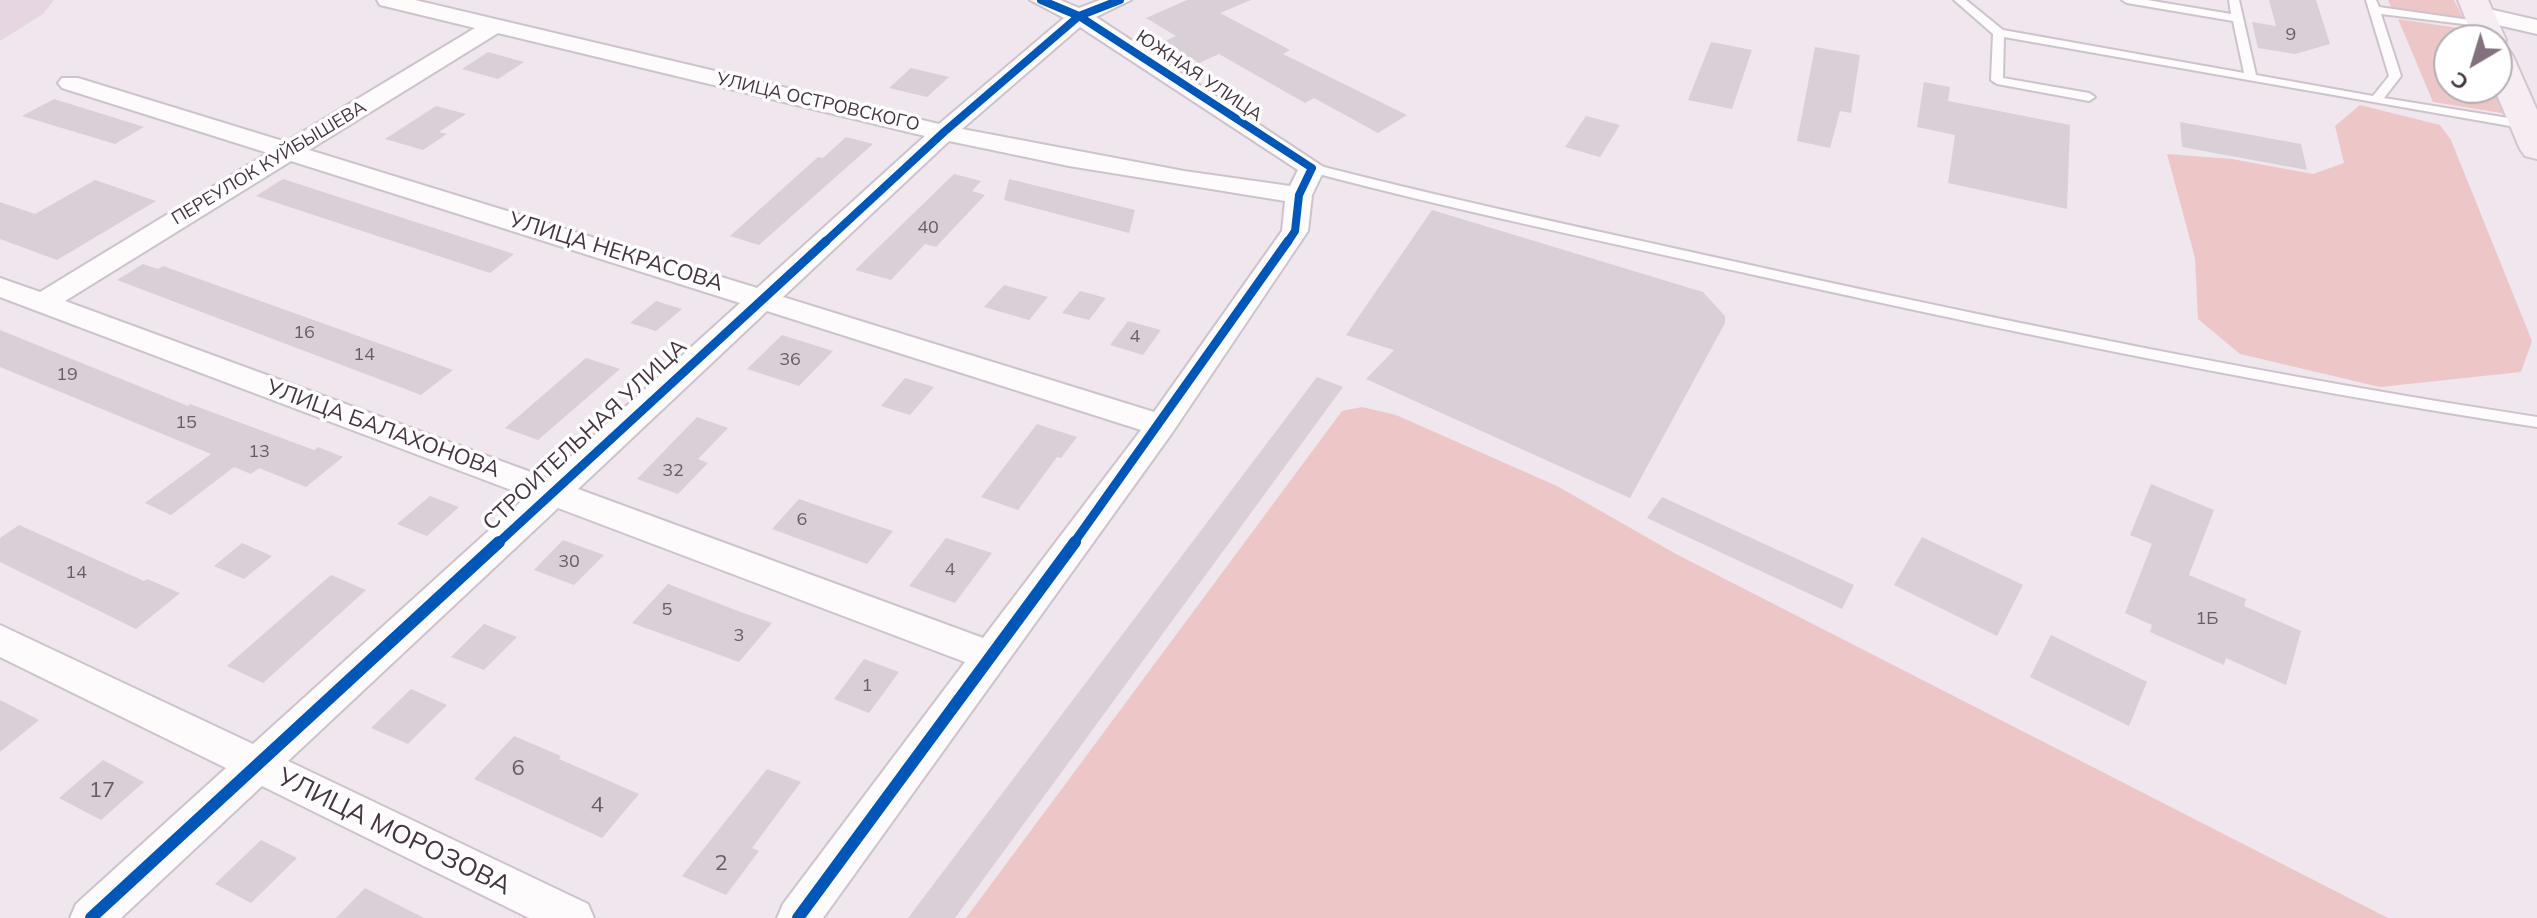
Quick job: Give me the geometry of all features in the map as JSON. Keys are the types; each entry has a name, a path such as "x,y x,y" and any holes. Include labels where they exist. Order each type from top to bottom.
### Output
{"main road":[{"path":"2513,93 2532,137"}],"street":[{"name":"УЛИЦА ОСТРОВСКОГО","path":"388,0 944,132 1179,180 1305,182"},
{"name":"ЮЖНАЯ УЛИЦА","path":"1041,0 1067,8 1305,182"},
{"name":"СТРОИТЕЛЬНАЯ УЛИЦА","path":"91,918 944,132 1067,8 1120,0"},
{"path":"2482,20 2537,27"},
{"name":"ПЕРЕУЛОК КУЙБЫШЕВА","path":"43,302 495,25"},
{"name":"УЛИЦА НЕКРАСОВА","path":"70,83 762,297 1161,425"},
{"path":"798,918 1161,425 1295,231 1305,182"},
{"name":"УЛИЦА БАЛАХОНОВА","path":"0,287 990,656"},
{"name":"УЛИЦА МОРОЗОВА","path":"0,640 573,918"}],"lane":[{"path":"1959,0 1999,33 2376,100 2532,137"},
{"path":"2127,0 2238,18"},
{"path":"2234,0 2251,77"},
{"path":"2376,100 2395,76 2373,5 2482,20"},
{"path":"1999,33 1997,80 2089,97"},
{"path":"1305,182 1416,197 1925,309 2419,405 2537,422"}],"shaded area":[{"path":"0,0 54,0 43,14 0,41"},
{"path":"2388,0 2454,0 2464,20 2392,9"},
{"path":"2398,19 2433,24 2433,102"},
{"path":"2445,104 2502,104 2507,114"},
{"path":"2360,105 2440,125 2451,140 2532,341 2521,372 2380,387 2240,354 2198,319 2195,258 2167,154 2232,159 2313,174 2344,163 2335,126"},
{"path":"1362,407 1396,415 1557,486 1676,554 2388,918 966,918 1342,411"}],"building":[{"path":"1187,0 1251,0 1220,13 1290,50 1283,54 1407,115 1378,133 1314,98 1305,103 1219,54 1199,63 1163,42 1176,36 1146,18"},
{"path":"2269,0 2316,0 2330,44 2295,54 2258,48 2252,22 2276,26"},
{"path":"1711,42 1752,50 1732,109 1688,100"},
{"path":"1815,47 1860,55 1851,113 1840,111 1830,148 1797,141"},
{"path":"488,52 524,62 498,79 462,69"},
{"path":"911,68 949,77 927,97 889,88"},
{"path":"1924,82 1950,87 1948,101 2070,125 2067,209 1948,183 1955,135 1917,127"},
{"path":"54,99 144,127 115,144 22,116"},
{"path":"436,106 466,114 439,132 447,134 423,150 385,139"},
{"path":"1586,116 1620,125 1600,157 1565,147"},
{"path":"2180,122 2301,144 2307,170 2182,147"},
{"path":"846,137 873,144 759,245 730,236 818,157 823,158"},
{"path":"954,174 981,181 972,191 985,195 936,247 925,244 891,280 855,270"},
{"path":"283,179 514,254 490,273 256,196"},
{"path":"1009,179 1135,210 1129,233 1004,200"},
{"path":"95,180 156,201 57,260 0,239 0,202 35,214"},
{"path":"1432,210 1703,292 1725,316 1725,323 1630,498 1366,379 1394,350 1346,335"},
{"path":"143,264 158,269 163,266 453,370 421,395 117,280"},
{"path":"1004,285 1048,297 1029,320 984,307"},
{"path":"1080,291 1106,298 1089,320 1062,313"},
{"path":"656,301 682,309 656,331 630,323"},
{"path":"1128,321 1161,330 1143,355 1110,345"},
{"path":"0,330 188,406 190,404 314,450 318,447 343,457 306,487 259,468 251,474 234,467 171,515 145,503 211,454 0,367"},
{"path":"782,335 833,351 799,386 747,369"},
{"path":"586,358 620,369 538,440 505,428"},
{"path":"1317,377 1343,387 955,918 908,918"},
{"path":"905,378 934,387 910,415 881,406"},
{"path":"697,417 728,428 698,459 708,463 678,494 637,479"},
{"path":"1037,424 1077,437 1061,458 1057,457 1018,510 981,497"},
{"path":"2151,484 2214,510 2189,575 2246,599 2244,606 2301,631 2286,685 2226,658 2224,665 2150,632 2152,625 2125,613 2152,544 2130,535"},
{"path":"430,496 459,507 427,536 397,524"},
{"path":"1662,497 1854,585 1842,609 1647,518"},
{"path":"799,499 893,531 867,564 772,529"},
{"path":"19,525 144,581 147,579 180,593 136,629 0,562 0,538"},
{"path":"1922,537 2023,585 1997,636 1894,585"},
{"path":"946,538 992,553 955,603 909,586"},
{"path":"563,540 604,555 574,585 534,570"},
{"path":"242,543 272,556 244,579 214,566"},
{"path":"331,575 366,590 263,683 227,666"},
{"path":"668,584 772,623 739,662 632,623"},
{"path":"484,624 517,637 484,670 451,657"},
{"path":"2051,635 2147,682 2129,726 2030,677"},
{"path":"864,659 899,672 869,713 834,699"},
{"path":"411,689 447,705 408,744 371,728"},
{"path":"0,700 39,720 0,752"},
{"path":"514,736 639,794 602,838 474,779"},
{"path":"103,760 144,782 101,820 59,798"},
{"path":"767,769 801,782 752,848 759,851 726,895 682,876"},
{"path":"261,840 297,858 251,903 215,884"},
{"path":"365,888 424,918 336,918"}],"cycle path":[{"path":"798,918 1161,425 1295,231 1299,195 1312,168 1079,16 1041,0"},
{"path":"91,918 944,132 1079,16 1120,0"}]}
